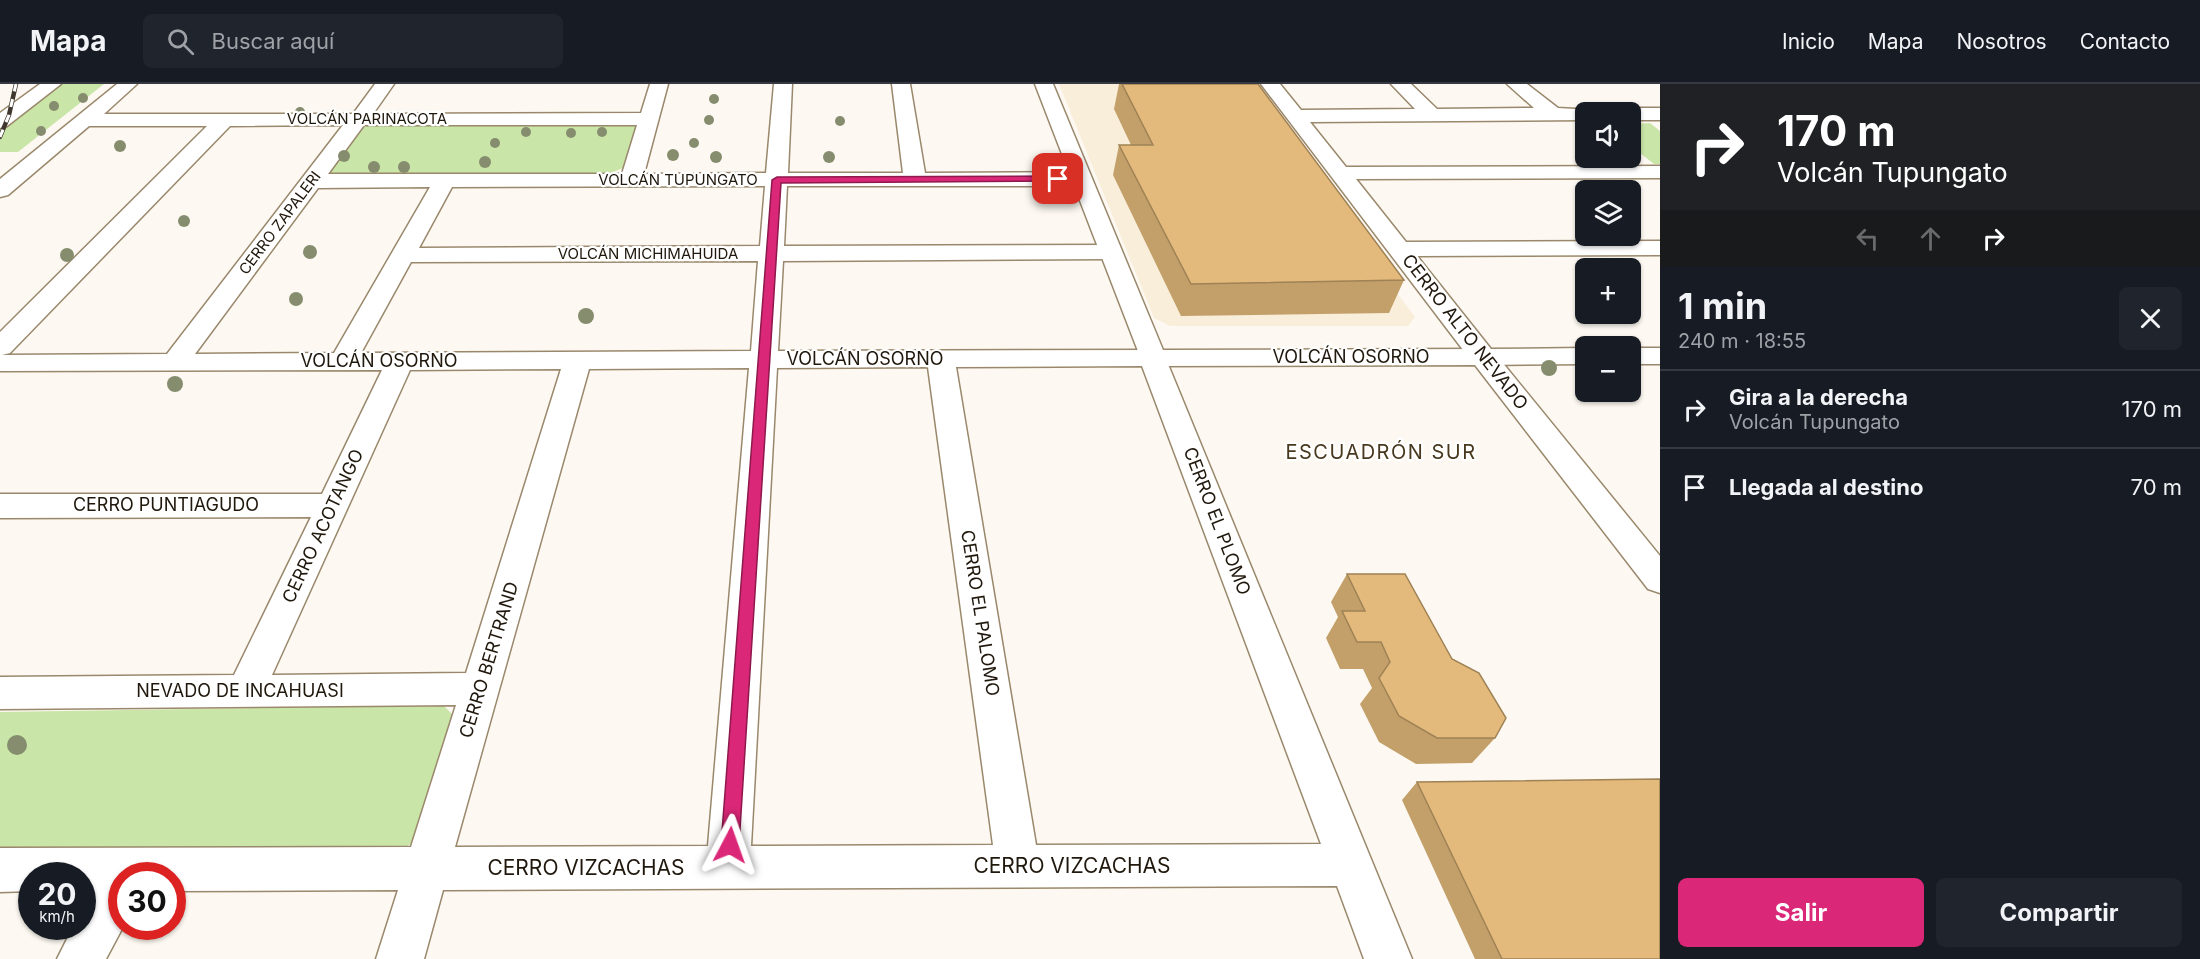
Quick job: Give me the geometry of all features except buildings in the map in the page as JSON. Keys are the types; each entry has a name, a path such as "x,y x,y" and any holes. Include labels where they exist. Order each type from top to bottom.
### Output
{"street":[{"path":"0,122 52,84"},
{"path":"0,190 128,84"},
{"name":"CERRO ZAPALERI","path":"174,362 385,84"},
{"path":"631,180 659,84"},
{"path":"728,868 783,84"},
{"path":"901,84 915,180"},
{"name":"CERRO EL PLOMO","path":"1044,84 1388,959"},
{"name":"CERRO ALTO NEVADO","path":"1270,84 1660,580"},
{"path":"1400,84 1432,115"},
{"path":"1516,84 1554,115"},
{"path":"1295,116 1575,114"},
{"path":"1641,114 1659,115"},
{"name":"VOLCÁN PARINACOTA","path":"85,120 649,119"},
{"path":"0,347 224,120"},
{"path":"1340,173 1660,172"},
{"name":"VOLCÁN TUPUNGATO","path":"311,181 1081,179"},
{"path":"342,362 444,181"},
{"path":"1399,249 1660,248"},
{"name":"VOLCÁN MICHIMAHUIDA","path":"402,255 1110,252"},
{"name":"VOLCÁN OSORNO","path":"0,363 1575,356"},
{"path":"1641,356 1660,356"},
{"name":"CERRO EL PALOMO","path":"941,359 1018,867"},
{"name":"CERRO BERTRAND","path":"400,959 578,360"},
{"name":"CERRO ACOTANGO","path":"245,691 400,361"},
{"name":"CERRO PUNTIAGUDO","path":"0,506 332,505"},
{"name":"NEVADO DE INCAHUASI","path":"0,693 481,688"},
{"name":"CERRO VIZCACHAS","path":"186,875 427,869 1352,866"},
{"name":"CERRO VIZCACHAS","path":"0,870 108,875"},
{"path":"81,959 108,908"}],"shaded area":[{"path":"1059,84 1240,84 1415,317 1408,326 1170,326 1154,318"}],"green space":[{"path":"61,84 104,84 18,152 0,152 0,130"},
{"path":"627,123 636,127 623,168 606,175 334,178 326,173 360,128 374,124"},
{"path":"1641,123 1650,123 1660,131 1660,164 1654,164 1641,154"},
{"path":"443,705 457,719 421,836 401,851 0,850 0,712"}],"railway":[{"path":"0,137 9,115 16,84"}],"district":[{"name":"ESCUADRÓN SUR","path":"1381,452"}],"route":[{"path":"730,845 777,180 1058,179"}]}
